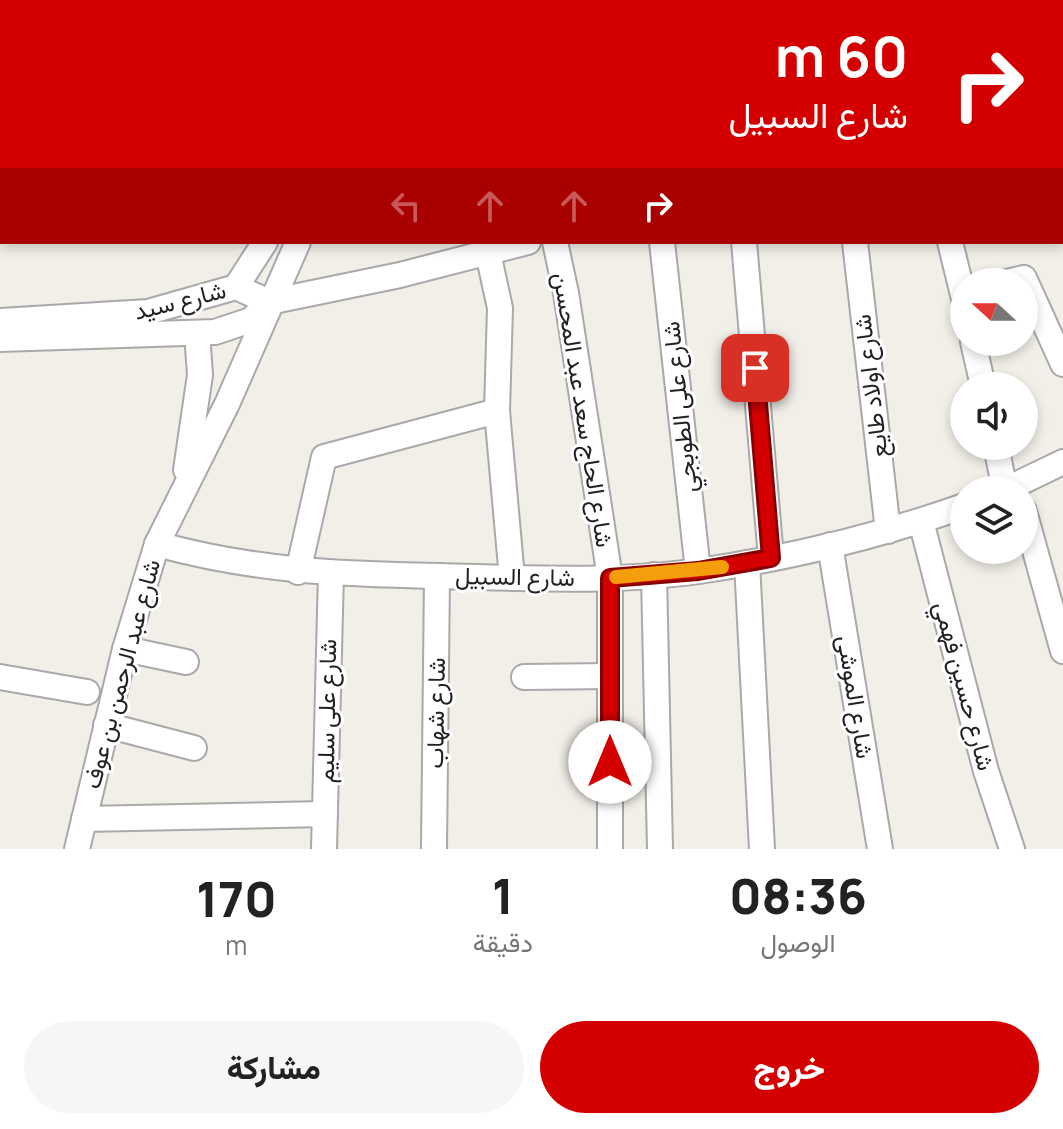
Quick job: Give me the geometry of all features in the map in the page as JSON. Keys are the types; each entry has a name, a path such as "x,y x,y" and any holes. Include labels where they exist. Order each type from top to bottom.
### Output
{"street":[{"path":"236,287 264,244"},
{"name":"شارع عبد الرحمن بن عوف","path":"77,849 125,649 157,544 227,404 269,302 297,244"},
{"path":"269,302 400,275 519,244"},
{"name":"شارع الحاج سعد عبد المحسن","path":"555,244 566,293 610,578 610,849"},
{"name":"شارع على الطوبجي","path":"662,244 698,571"},
{"path":"744,244 759,560 762,849"},
{"name":"شارع اولاد طايع","path":"855,244 888,531"},
{"path":"951,244 957,268"},
{"path":"488,253 500,308 497,411 512,578"},
{"name":"شارع سيد","path":"0,321 148,312 236,287 269,302 240,326 197,333 0,339"},
{"path":"1038,309 1063,364"},
{"name":"شارع عبد الرحمن بن عوف","path":"178,503 197,404 200,375 197,333"},
{"path":"298,572 324,457 497,411"},
{"path":"1036,476 1063,462"},
{"name":"شارع السبيل","path":"157,544 242,565 298,572 610,578 698,571 759,560 888,531 950,511"},
{"name":"شارع حسين فهمي","path":"921,521 986,771 1012,849"},
{"name":"شارع الموشى","path":"830,545 880,849"},
{"path":"1038,561 1063,651"},
{"name":"شارع على سليم","path":"324,849 331,573"},
{"path":"654,575 660,849"},
{"name":"شارع شهاب","path":"434,849 437,576"},
{"path":"125,649 186,662"},
{"path":"524,677 610,676"},
{"path":"0,677 87,692"},
{"path":"106,725 194,748"},
{"path":"84,819 325,814"}],"slow traffic":[{"path":"616,577 722,567"}],"route":[{"path":"610,762 610,578 698,571 771,558 755,368"}]}
